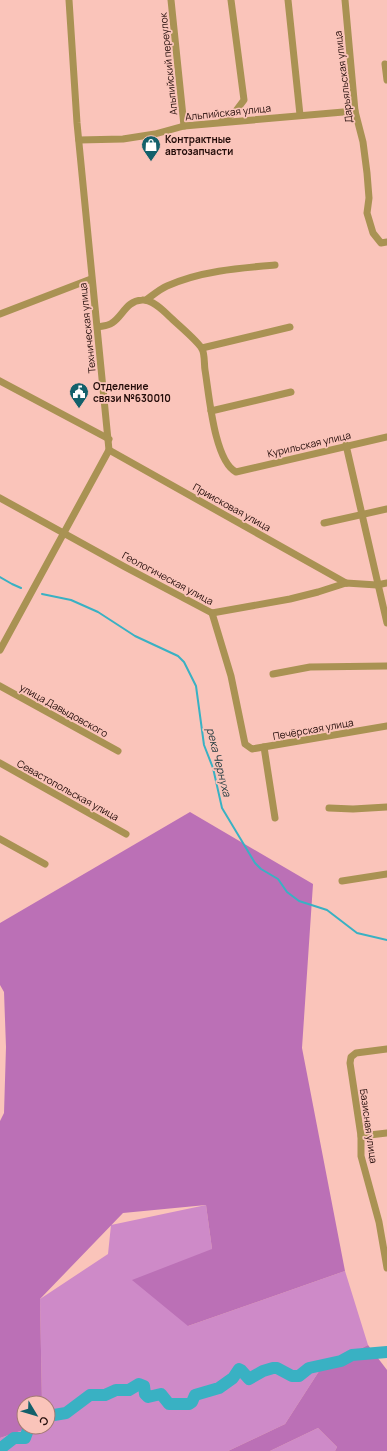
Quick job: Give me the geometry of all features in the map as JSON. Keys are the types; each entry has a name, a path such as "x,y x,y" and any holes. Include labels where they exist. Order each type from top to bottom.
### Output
{"street":[{"name":"Техническая улица","path":"0,650 109,450 98,327 91,279 69,0"},
{"name":"Альпийский переулок","path":"171,0 184,126"},
{"path":"222,121 235,112 244,100 231,0"},
{"path":"288,0 300,115"},
{"name":"Дарьяльская улица","path":"345,0 355,111 363,142 367,173 369,198 367,213 373,233 384,242"},
{"path":"385,64 387,80"},
{"name":"Альпийская улица","path":"79,140 123,139 155,134 184,126 222,121 355,111"},
{"path":"146,300 166,286 185,279 233,268 275,265"},
{"path":"0,314 91,279"},
{"path":"98,327 111,324 123,309 140,300 146,300 160,307 202,348 211,411 291,392"},
{"path":"202,348 290,327"},
{"path":"0,381 109,439"},
{"name":"Курильская улица","path":"211,411 217,439 226,463 230,469 236,472 346,445 387,437"},
{"path":"346,445 377,585 387,623"},
{"name":"Приисковая улица","path":"109,450 346,583"},
{"name":"Геологическая улица","path":"0,498 212,613 290,599 346,583 377,585 387,583"},
{"path":"324,523 387,509"},
{"name":"Печёрская улица","path":"212,613 231,676 245,744 252,749 387,726"},
{"path":"273,674 310,667 387,666"},
{"name":"улица Давыдовского","path":"0,686 118,751"},
{"path":"264,747 275,818"},
{"name":"Севастопольская улица","path":"0,763 126,834"},
{"path":"329,808 352,809 387,807"},
{"path":"0,839 45,864"},
{"path":"342,881 387,874"},
{"name":"Базисная улица","path":"387,1049 356,1053 351,1057 350,1063 361,1136 361,1156 379,1222 387,1268"},
{"path":"361,1136 387,1133"},
{"path":"379,1222 387,1221"}],"shaded area":[{"path":"190,812 313,884 302,1048 345,1271 188,1326 132,1280 212,1249 206,1205 123,1213 40,1299 42,1395 16,1395 16,1432 0,1438 0,1121 4,1113 6,1047 4,992 0,985 0,923"},
{"path":"206,1205 212,1249 188,1326 345,1271 368,1345 321,1368 285,1424 228,1451 0,1451 0,1438 16,1432 16,1435 56,1435 56,1395 42,1395 40,1299 108,1254 111,1225"},
{"path":"368,1345 387,1370 387,1451 335,1451 337,1447 318,1428 270,1451 228,1451 285,1424 321,1368"},
{"path":"318,1428 337,1447 335,1451 270,1451"}],"waterway":[{"name":"река Чернуха","path":"0,577 21,588"},
{"name":"река Чернуха","path":"42,594 71,600 98,612 135,636 178,656 184,662 196,686 204,745 213,768 222,808 255,863 261,869 278,879 287,892 299,901 327,910 357,933 387,940"},
{"path":"56,1415 66,1413 90,1395 105,1395 116,1390 129,1390 139,1384 144,1386 145,1394 148,1397 161,1394 169,1404 189,1404 192,1402 195,1395 219,1388 233,1378 239,1369 249,1379 263,1371 273,1368 277,1368 292,1376 299,1376 309,1368 341,1361 352,1355 387,1352"},
{"path":"0,1449 14,1438 25,1438 26,1435"}],"place":[{"name":"Контрактные автозапчасти","path":"151,162"},
{"name":"Отделение связи №630010","path":"79,409"}]}
